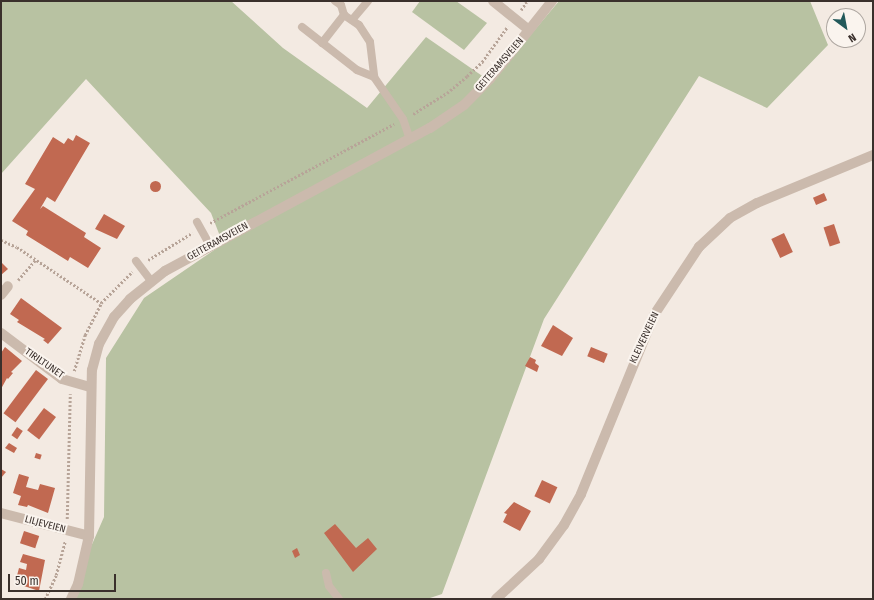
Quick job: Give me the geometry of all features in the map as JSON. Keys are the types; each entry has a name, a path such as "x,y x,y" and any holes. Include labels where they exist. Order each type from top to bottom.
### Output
{"street":[{"path":"493,1 529,30"},
{"name":"GEITERAMSVEIEN","path":"71,599 78,584 89,536 90,387 99,344 114,317 151,280 210,245 410,139 464,105 490,79 552,1"},
{"name":"KLEIVERVEIEN","path":"496,599 539,559 564,525 581,494 654,315 699,247 730,218 757,203 873,155"},
{"path":"1,295 8,286"},
{"name":"TIRILTUNET","path":"1,334 62,378 90,387"},
{"name":"LILJEVEIEN","path":"1,513 89,536"}],"lane":[{"path":"335,1 341,5 344,15 359,25 370,42 374,78 403,119 410,139"},
{"path":"352,20 368,1"},
{"path":"322,43 344,15"},
{"path":"302,27 356,70 374,78"},
{"path":"199,225 210,245"},
{"path":"138,263 151,280"},
{"path":"326,573 329,586 339,599"}],"path":[{"path":"45,599 56,575 68,531 70,381 85,335 101,303 138,263 199,225 403,119 447,93 482,62 527,1"},
{"path":"1,240 36,260 101,303"},
{"path":"8,286 17,278 18,280 36,260"}],"green space":[{"path":"1,1 231,1 283,48 367,108 426,37 491,82 559,1 810,1 826,40 826,47 767,108 699,76 544,319 442,594 427,599 68,599 104,517 106,358 144,298 223,244 211,213 86,79 1,174"},
{"path":"420,1 456,1 487,23 464,50 412,12"}],"building":[{"path":"76,135 90,143 55,202 47,197 40,209 43,206 86,233 84,237 101,248 88,268 70,257 68,261 26,235 28,231 12,221 35,189 25,184 53,137 64,144 68,138 73,141"},
{"path":"155,180 159,182 161,186 159,190 155,192 151,190 149,186 151,182"},
{"path":"824,193 827,200 816,205 813,198"},
{"path":"104,214 125,226 117,239 95,229"},
{"path":"834,224 840,243 830,246 824,227"},
{"path":"784,233 793,252 780,258 771,239"},
{"path":"1,262 8,269 1,275"},
{"path":"21,298 62,328 48,344 43,340 45,339 17,322 19,320 10,314"},
{"path":"553,325 573,338 562,356 541,346"},
{"path":"5,347 22,361 11,372 13,373 8,379 7,378 1,389 1,353"},
{"path":"591,347 608,354 604,363 587,356"},
{"path":"530,357 536,360 535,363 539,366 537,372 525,366"},
{"path":"36,370 48,379 15,422 4,413"},
{"path":"44,408 56,417 39,439 27,430"},
{"path":"17,427 23,431 17,439 11,435"},
{"path":"9,443 17,448 14,453 5,448"},
{"path":"36,453 42,455 40,460 34,458"},
{"path":"1,469 6,472 1,478"},
{"path":"19,474 29,477 26,487 38,490 40,484 55,488 48,513 28,505 27,507 18,505 21,496 13,493"},
{"path":"542,480 557,487 550,503 534,496"},
{"path":"514,502 531,511 520,531 503,522 507,514 504,513"},
{"path":"335,524 356,548 368,538 377,549 353,572 324,533"},
{"path":"24,531 39,536 35,548 20,543"},
{"path":"297,548 300,555 295,558 292,551"},
{"path":"23,554 45,560 39,591 15,583 19,568 26,570 27,564 20,562"}]}
